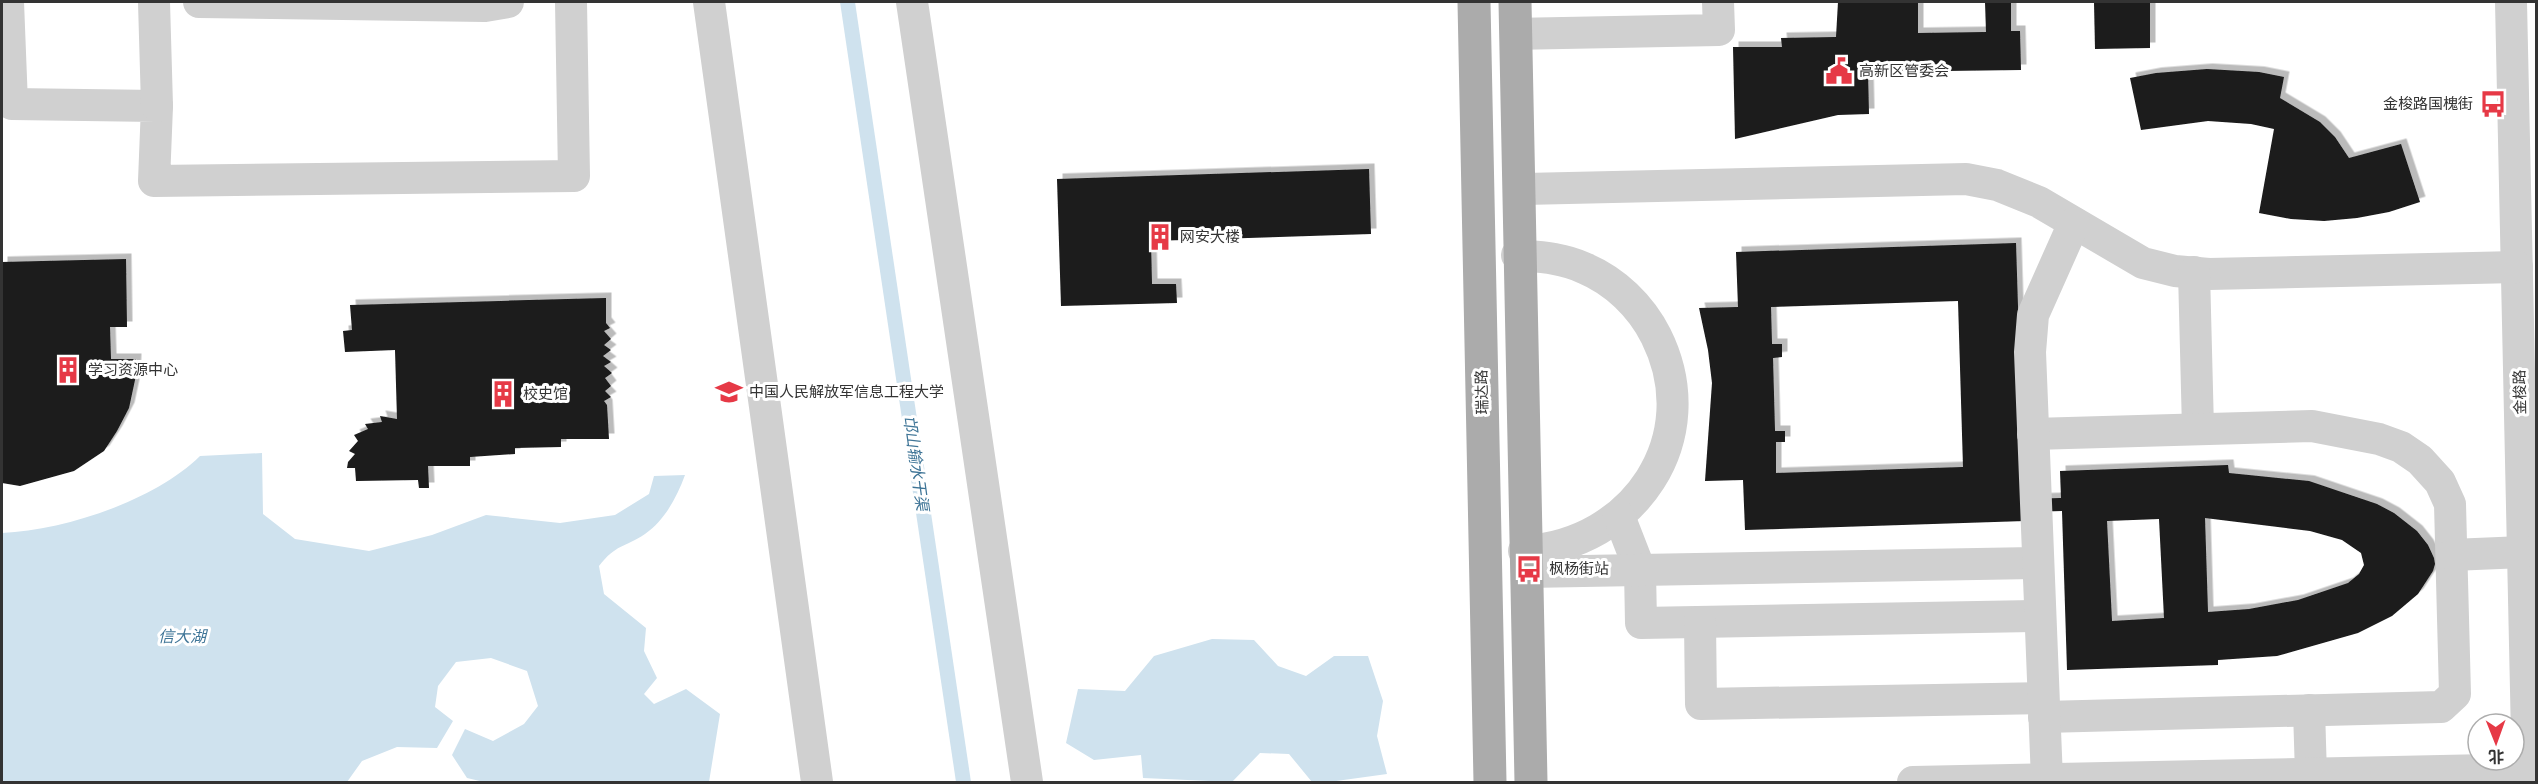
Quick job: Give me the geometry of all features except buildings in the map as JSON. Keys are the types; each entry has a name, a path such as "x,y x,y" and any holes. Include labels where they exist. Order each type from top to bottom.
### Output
{"main road":[{"name":"瑞达路","path":"1474,2 1490,783"},
{"path":"1515,2 1531,783"}],"street":[{"path":"8,2 12,104 157,106"},
{"path":"154,2 157,106 154,181 574,176 571,2"},
{"path":"199,2 485,6 508,2"},
{"path":"709,2 817,783"},
{"path":"912,2 1027,783"},
{"path":"1516,34 1719,30 1718,2"},
{"name":"金梭路","path":"2511,2 2525,92 2517,267 2523,552 2531,773"},
{"path":"1519,189 1966,179 1997,185 2039,202 2143,263 2175,271 2517,267"},
{"path":"2047,780 2030,352 2033,315 2074,223"},
{"path":"1519,255 1563,260 1585,268 1605,279 1638,308 1660,346 1671,389 1669,433 1655,471 1645,488 1619,516 1604,527 1569,544 1526,558"},
{"path":"2194,272 2198,429"},
{"path":"1700,622 1701,704 2309,710 2441,707 2455,694 2450,504 2440,482 2420,460 2401,447 2379,439 2312,426 2033,434"},
{"path":"1619,516 1640,570 1641,623 2040,616"},
{"path":"2452,555 2523,552"},
{"path":"1526,558 1640,570 2038,562"},
{"path":"2309,710 2311,774"},
{"path":"1913,783 2311,774 2531,773"}],"water":[{"name":"邙山输水干渠","path":"840,2 855,2 971,782 956,782"},
{"name":"信大湖","path":"262,453 263,514 295,539 369,551 432,535 486,515 560,523 615,515 649,494 654,476 685,475 674,500 659,522 645,534 615,550 599,566 604,594 646,628 644,651 657,678 644,694 654,704 686,689 720,714 709,782 484,782 467,778 452,755 465,729 493,741 524,724 538,706 527,671 491,658 456,662 438,686 435,707 453,721 437,748 397,747 362,761 347,782 2,781 2,533 53,526 107,510 159,487 200,456"},
{"path":"1212,639 1254,640 1278,666 1306,676 1334,656 1368,656 1383,701 1377,736 1387,774 1329,782 1312,782 1289,754 1260,753 1232,782 1143,778 1141,755 1094,760 1066,743 1078,689 1125,691 1154,656"}],"place":[{"name":"高新区管委会","path":"1839,71"},
{"name":"金梭路国槐街","path":"2493,104"},
{"name":"网安大楼","path":"1160,237"},
{"name":"学习资源中心","path":"68,370"},
{"name":"中国人民解放军信息工程大学","path":"729,392"},
{"name":"校史馆","path":"503,394"},
{"name":"枫杨街站","path":"1529,569"}]}
